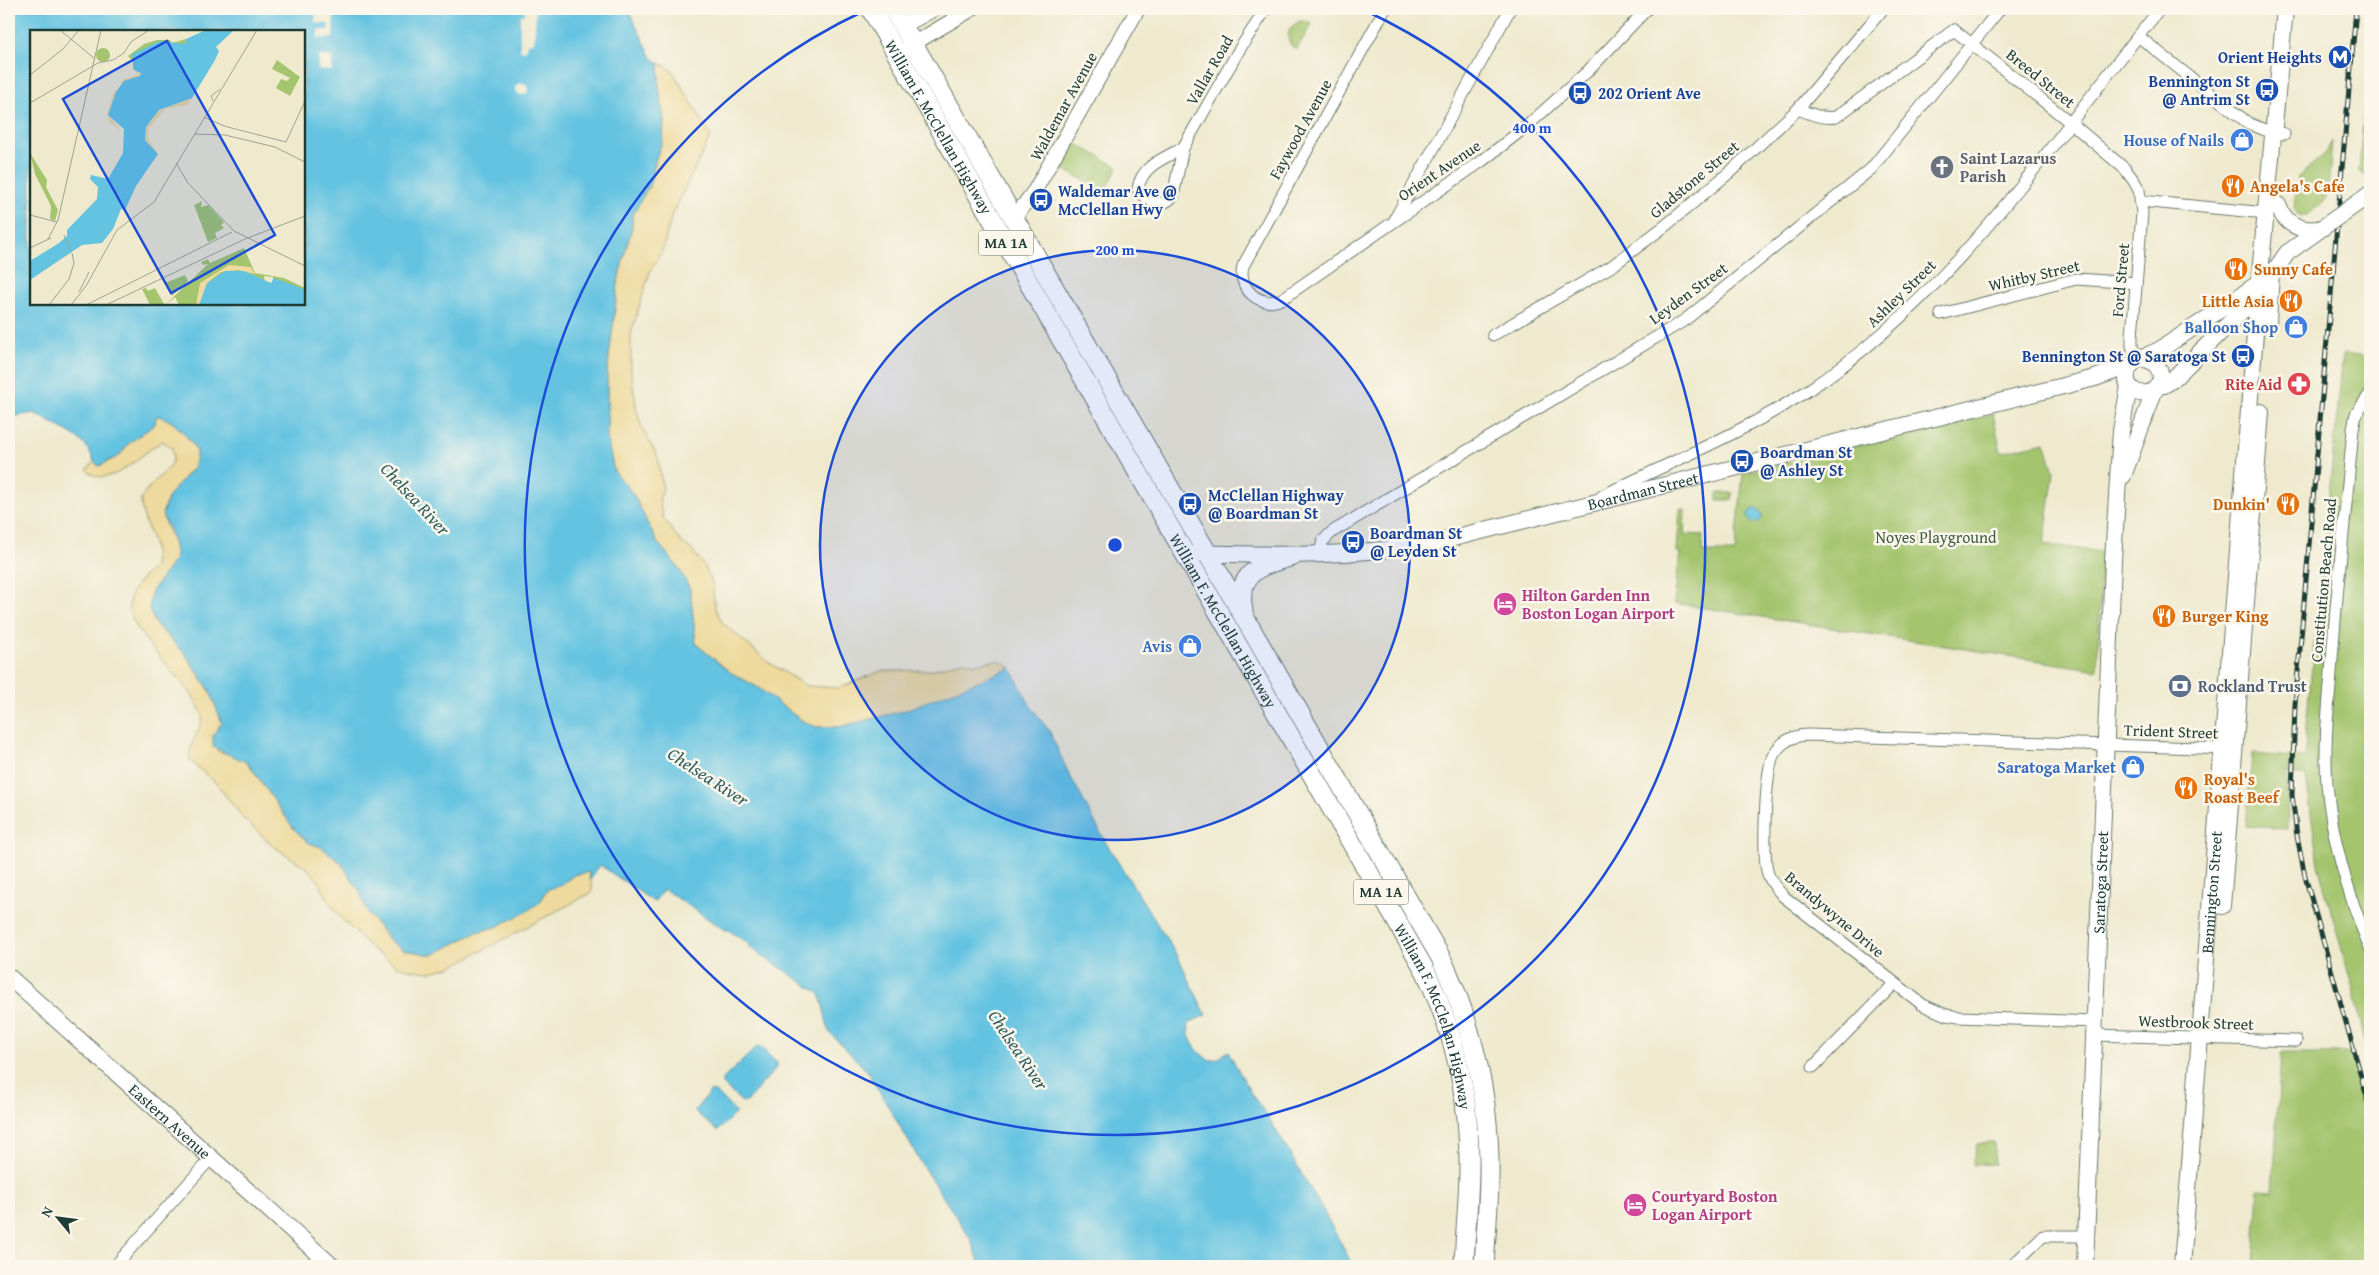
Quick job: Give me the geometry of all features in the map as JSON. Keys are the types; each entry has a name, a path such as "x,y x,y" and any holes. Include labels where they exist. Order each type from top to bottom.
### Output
{"highway":[{"name":"William F. McClellan Highway","path":"871,9 1409,940 1437,997 1456,1056 1468,1125 1469,1170 1464,1266"},
{"name":"William F. McClellan Highway","path":"893,9 1429,935 1448,973 1463,1009 1480,1072 1488,1126 1489,1179 1484,1266"},
{"path":"1244,617 1241,592 1247,578 1263,566 1293,556"}],"main road":[{"name":"Bennington Street","path":"2285,9 2286,56"},
{"name":"Bennington Street","path":"2193,1266 2206,1040 2240,612 2263,284 2286,56 2295,9"},
{"path":"2263,284 2156,352 2136,361 2127,371 2129,384 2135,391 2142,394 2164,386 2172,380 2263,284 2289,251 2367,197"},
{"path":"2272,209 2292,224 2308,230 2322,228"},
{"name":"Bennington Street","path":"2243,572 2263,284"},
{"path":"2136,361 2149,360 2158,367 2161,378 2157,387"},
{"name":"Boardman Street","path":"1184,553 1319,555 1391,550 1437,542 2095,378 2136,361"},
{"name":"Boardman Street","path":"2095,378 2129,384"},
{"name":"Saratoga Street","path":"2085,1266 2116,500 2121,431 2129,384"},
{"name":"Saratoga Street","path":"2116,500 2157,387"},
{"name":"Eastern Avenue","path":"9,977 332,1266"},
{"name":"Bennington Street","path":"2182,1266 2206,1040"}],"street":[{"path":"903,26 934,9"},
{"path":"896,53 972,9"},
{"name":"Waldemar Avenue","path":"1014,218 1038,185 1138,9"},
{"name":"Vallar Road","path":"1182,148 1146,170 1140,178 1138,189 1144,197 1154,203 1163,203 1173,196 1182,148 1239,50 1266,9"},
{"name":"Faywood Avenue","path":"1244,266 1385,9"},
{"path":"1396,219 1510,9"},
{"name":"Orient Avenue","path":"1244,266 1243,279 1250,293 1265,301 1278,301 1482,161 1527,126 1588,72 1647,9"},
{"name":"Gladstone Street","path":"1493,335 1612,266 1723,178 1798,109 1883,9"},
{"name":"Leyden Street","path":"1319,555 1323,541 1332,532 1685,320 1871,169 2000,9"},
{"name":"Ashley Street","path":"1584,505 1762,420 1852,358 1891,326 1985,231 2160,9"},
{"name":"Breed Street","path":"1798,109 1816,116 1836,117 1954,30 2070,122 2125,169 2139,190 2140,201"},
{"path":"2138,36 2248,123 2279,133"},
{"path":"2140,201 2272,209"},
{"name":"Ford Street","path":"2136,361 2131,340 2141,221 2140,201"},
{"name":"Whitby Street","path":"1941,314 2076,279 2136,283"},
{"name":"Constitution Beach Road","path":"2370,394 2356,414 2354,429 2335,607 2327,749 2327,784 2339,857 2350,895 2370,948"},
{"path":"1652,471 1652,489"},
{"name":"Brandywyne Drive","path":"2094,1029 1946,1015 1924,1005 1783,896 1772,884 1768,875 1764,854 1770,763 1773,755 1784,742 1796,735 2106,745"},
{"name":"Trident Street","path":"2106,745 2229,749"},
{"path":"1813,1067 1895,983"},
{"name":"Westbrook Street","path":"2094,1029 2206,1040 2296,1041"},
{"path":"115,1266 212,1158"},
{"path":"2012,1266 2043,1236 2086,1236"}],"green space":[{"path":"1302,21 1312,24 1296,50 1289,42 1288,33 1293,25"},
{"path":"2364,110 2370,110 2370,169 2362,175 2362,170 2359,172"},
{"path":"2332,141 2328,193 2325,200 2307,216 2298,215 2294,207 2298,177 2326,153"},
{"path":"1075,143 1118,167 1105,192 1061,168"},
{"path":"2343,354 2370,357 2370,1065 2353,989 2318,865 2306,776 2287,774 2288,829 2246,826 2252,754 2305,758 2306,726"},
{"name":"Noyes Playground","path":"1993,414 2001,452 2045,442 2054,472 2044,544 2102,552 2097,670 1674,603 1680,552 1677,552 1680,509 1685,510 1684,534 1703,535 1702,552 1735,552 1743,473"},
{"path":"1717,493 1733,493 1732,500 1717,500"},
{"path":"2281,1053 2351,1053 2370,1120 2370,1266 2254,1266 2259,1190 2273,1191"},
{"path":"1994,1143 1995,1164 1972,1165 1977,1144"}],"sand":[{"path":"659,63 672,70 711,136 672,214 663,249 650,272 631,333 631,373 637,411 642,428 658,457 663,491 659,499 663,518 681,542 692,550 704,566 712,582 715,608 722,622 768,662 806,686 839,688 881,671 932,670 965,661 974,664 999,660 1011,668 903,711 839,727 816,727 801,720 757,687 730,672 696,644 690,589 678,567 657,542 633,494 614,471 607,439 607,374 619,276 632,227 632,216 652,177 663,139 664,117 659,88"},
{"path":"156,416 162,417 174,424 185,434 197,451 194,467 169,497 163,511 164,521 174,545 176,557 151,593 149,610 155,624 186,655 210,691 222,723 217,729 217,751 235,756 248,763 294,829 309,843 321,847 341,863 360,892 367,912 390,941 404,950 432,955 477,932 496,927 540,902 547,890 562,884 574,875 590,872 591,893 451,967 430,972 397,966 372,949 342,919 331,905 317,879 307,868 273,846 243,818 216,783 190,761 190,749 203,715 192,695 137,628 129,609 129,602 136,586 154,568 154,548 144,517 141,499 150,486 169,467 173,454 172,448 163,441 126,468 106,477 96,476 87,470 94,462 99,466 119,456 129,443 155,424"}],"water":[{"name":"Chelsea River","path":"9,9 628,9 652,58 659,63 659,88 664,120 663,139 650,184 632,216 632,227 619,276 607,374 607,439 614,471 633,494 657,542 678,567 690,589 696,644 730,672 757,687 801,720 816,727 839,727 903,711 1011,668 1030,705 1050,732 1066,768 1106,843 1178,957 1206,1015 1189,1023 1189,1034 1193,1045 1209,1060 1218,1059 1228,1051 1252,1095 1267,1115 1324,1212 1353,1266 981,1266 971,1239 927,1173 872,1081 870,1074 829,1032 820,994 748,946 749,944 727,929 726,931 664,889 654,902 600,865 590,880 589,872 574,875 562,884 547,890 540,902 526,912 496,927 477,932 432,955 404,950 390,941 367,912 360,892 341,863 321,847 309,843 294,829 248,763 213,747 213,735 222,723 210,691 186,655 155,623 149,610 151,593 176,557 171,533 162,515 169,495 194,467 197,451 190,440 174,424 162,417 156,416 155,424 129,443 119,456 99,466 94,462 91,453 78,438 34,413 9,417"},
{"path":"1752,509 1758,509 1762,516 1758,523 1752,523 1748,519 1748,513"},
{"path":"759,1045 777,1063 777,1067 746,1102 742,1102 722,1084 722,1080"},
{"path":"711,1091 717,1093 736,1113 718,1131 694,1111"}],"pier":[{"path":"316,9 334,9 333,38 318,38 318,30 328,30 329,24 315,23"},
{"path":"525,9 536,9 534,43 527,43 526,51 520,50 520,15 524,15"},
{"path":"319,56 332,57 332,71 318,70"},
{"path":"520,83 524,83 528,89 524,95 520,95 516,91 516,87"}],"railway":[{"path":"2356,9 2295,705 2292,795 2297,836 2305,876 2370,1108"}],"place":[{"name":"Orient Heights","path":"2340,57"},
{"name":"Bennington St @ Antrim St","path":"2267,90"},
{"name":"202 Orient Ave","path":"1580,93"},
{"name":"House of Nails","path":"2242,140"},
{"name":"Saint Lazarus Parish","path":"1942,167"},
{"name":"Angela's Cafe","path":"2233,186"},
{"name":"Waldemar Ave @ McClellan Hwy","path":"1041,200"},
{"name":"Sunny Cafe","path":"2236,269"},
{"name":"Little Asia","path":"2291,301"},
{"name":"Balloon Shop","path":"2296,327"},
{"name":"Bennington St @ Saratoga St","path":"2243,356"},
{"name":"Rite Aid","path":"2299,384"},
{"name":"Boardman St @ Ashley St","path":"1742,461"},
{"name":"McClellan Highway @ Boardman St","path":"1190,504"},
{"name":"Dunkin'","path":"2288,504"},
{"name":"Boardman St @ Leyden St","path":"1353,542"},
{"name":"Hilton Garden Inn Boston Logan Airport","path":"1505,604"},
{"name":"Burger King","path":"2164,616"},
{"name":"Avis","path":"1190,646"},
{"name":"Rockland Trust","path":"2180,686"},
{"name":"Saratoga Market","path":"2133,767"},
{"name":"Royal's Roast Beef","path":"2186,788"},
{"name":"Courtyard Boston Logan Airport","path":"1635,1205"}]}
